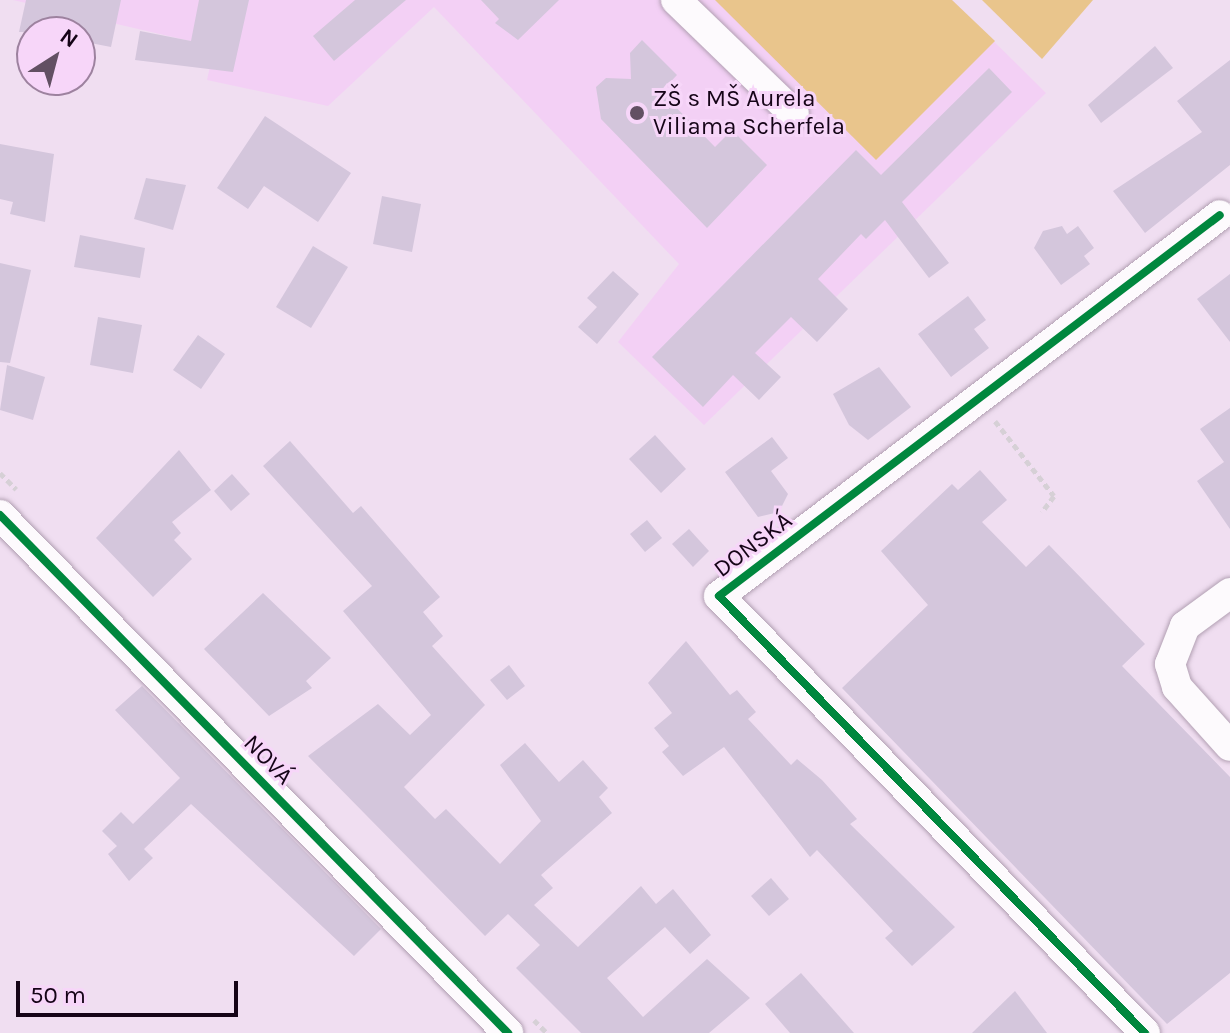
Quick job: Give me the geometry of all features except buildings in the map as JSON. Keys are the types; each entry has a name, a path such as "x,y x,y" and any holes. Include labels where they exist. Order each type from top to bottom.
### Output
{"street":[{"path":"676,0 794,114"},
{"name":"DONSKÁ","path":"1145,1033 719,596 1220,215"},
{"name":"NOVÁ","path":"0,515 508,1033"},
{"path":"1230,593 1185,626 1170,664 1177,687 1230,746"}],"path":[{"path":"977,400 1054,496 1042,512"}],"shaded area":[{"path":"13,0 952,0 1046,93 704,425 618,342 679,264 434,7 328,106 207,80 214,48 96,19 96,16 82,16"},
{"path":"715,0 952,0 995,41 876,160"},
{"path":"982,0 1093,0 1042,59"}],"cycle path":[{"path":"1145,1033 719,596 1220,215"},
{"path":"0,515 508,1033"}],"place":[{"name":"ZŠ s MŠ Aurela Viliama Scherfela","path":"637,113"}]}
